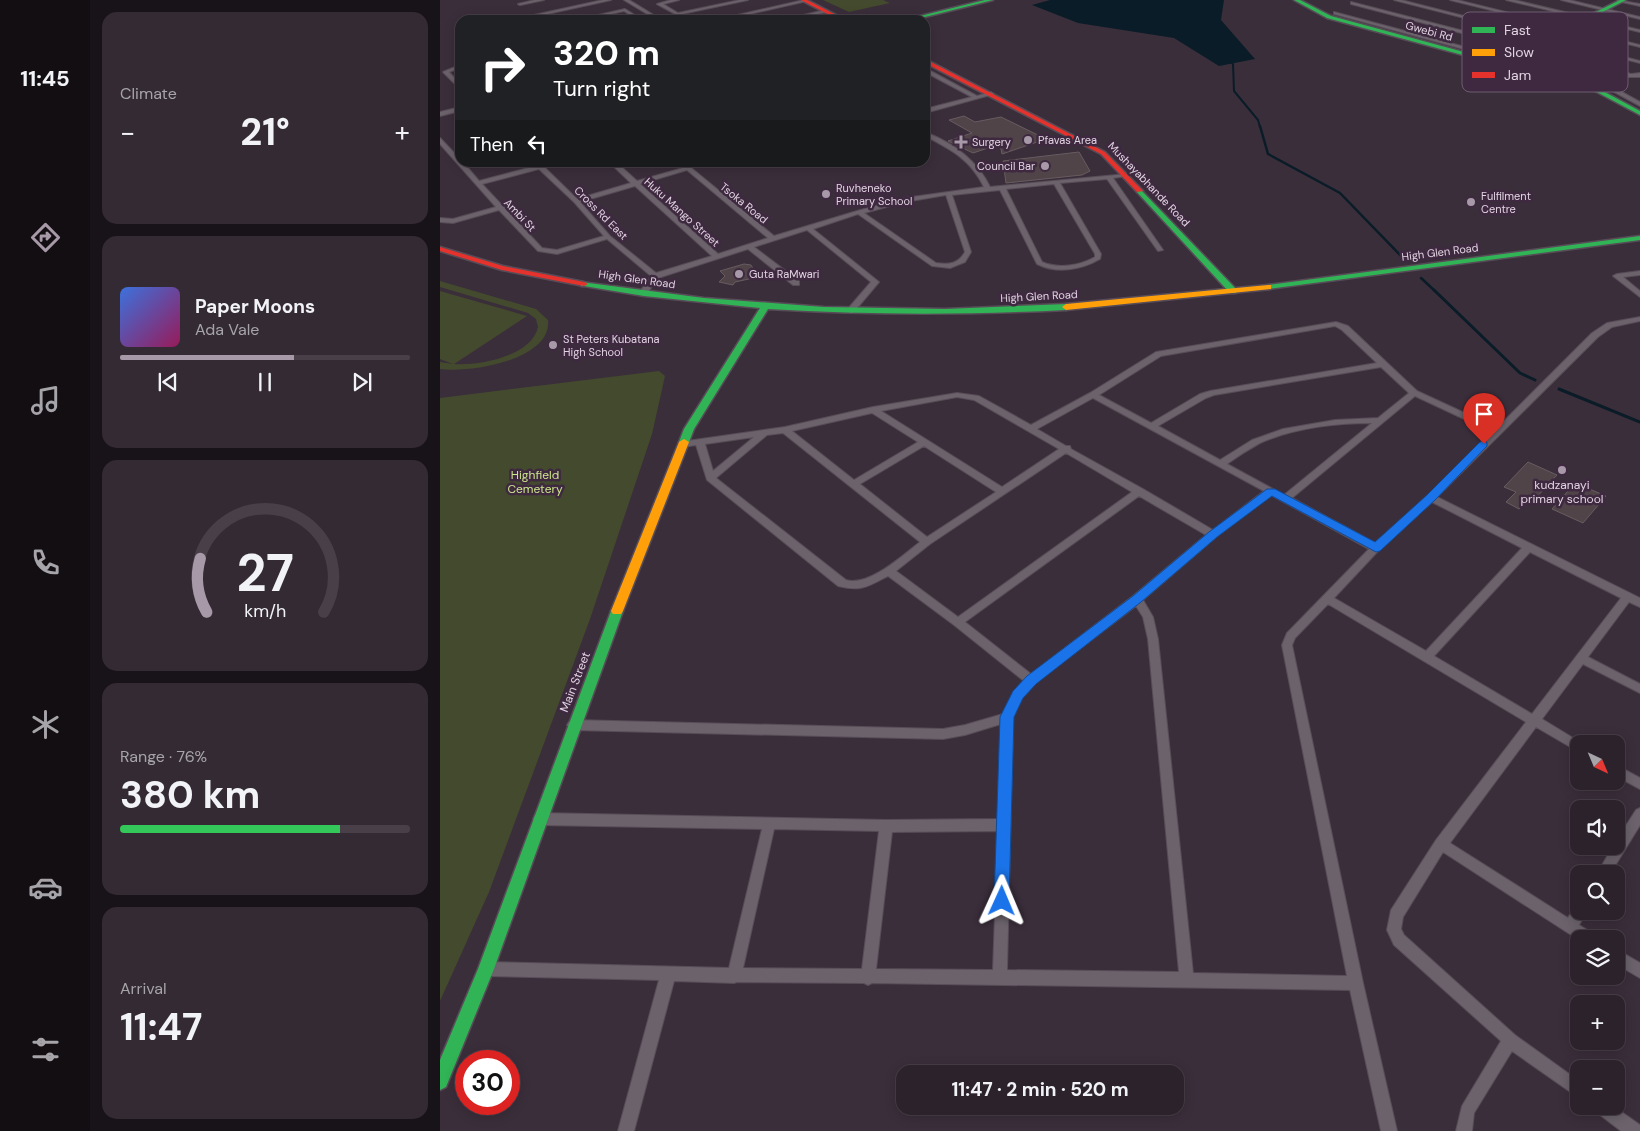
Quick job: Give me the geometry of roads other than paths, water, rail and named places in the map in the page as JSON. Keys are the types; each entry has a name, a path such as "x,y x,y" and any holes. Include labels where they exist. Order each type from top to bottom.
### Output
{"street":[{"path":"520,4 542,0"},
{"path":"537,15 609,0"},
{"path":"626,0 652,15"},
{"path":"677,0 659,4 678,14 746,0"},
{"path":"928,15 991,0"},
{"name":"Gwebi Rd","path":"1296,0 1333,15 1462,50"},
{"path":"1396,0 1462,16"},
{"path":"1452,0 1501,12"},
{"path":"1508,0 1561,12"},
{"path":"1563,0 1613,12"},
{"path":"1600,12 1622,0 1640,5"},
{"path":"740,15 804,1 832,15"},
{"path":"1352,3 1462,31"},
{"path":"1333,15 1343,9"},
{"path":"602,15 625,10 634,15"},
{"path":"806,15 824,11"},
{"name":"Mushayabhande Road","path":"930,64 1093,146 1125,175 1233,291"},
{"path":"455,68 446,72 455,82"},
{"path":"930,73 977,98"},
{"name":"Gwebi Rd","path":"1601,92 1640,114"},
{"path":"1617,92 1640,104"},
{"path":"930,110 991,94"},
{"path":"930,105 936,108"},
{"path":"440,114 455,110"},
{"path":"930,137 972,162 981,172 988,189"},
{"name":"Ambi St","path":"440,140 455,157"},
{"name":"Ambi St","path":"464,167 540,250 557,252 608,237"},
{"path":"478,183 530,167"},
{"name":"Cross Rd East","path":"539,167 576,201 608,237 655,276"},
{"name":"Huku Mango Street","path":"617,167 716,256"},
{"path":"576,201 685,169"},
{"name":"Tsoka Road","path":"685,169 772,238"},
{"path":"643,293 655,276 772,238 905,200 948,193 1125,175"},
{"path":"1109,177 1160,250"},
{"path":"1002,188 1039,263 1046,266 1062,267 1093,261 1098,258 1098,254 1056,183"},
{"path":"859,212 934,264 948,267 963,261 968,252 948,193"},
{"path":"440,220 453,221 500,208"},
{"path":"808,228 875,282 850,311"},
{"name":"High Glen Road","path":"440,249 509,268 584,284 643,293 765,306 932,313 1048,309 1120,304 1640,238"},
{"path":"749,246 796,283"},
{"path":"1640,273 1617,276 1640,295"},
{"name":"Main Street","path":"440,1081 486,969 573,725 689,429 765,306"},
{"path":"1389,1131 1356,983 1287,645 1292,636 1376,548 1431,498 1497,431 1602,330 1610,325 1640,319"},
{"path":"1030,429 1093,395 1159,354 1330,324 1343,326 1414,393 1497,431"},
{"path":"1152,426 1203,396 1213,393 1383,364"},
{"path":"1285,499 1414,393"},
{"path":"683,444 785,430 873,410 957,395 969,396 976,398 1067,448 1213,535"},
{"path":"1093,395 1376,548"},
{"path":"873,410 1003,492"},
{"path":"1221,464 1244,448 1262,439 1280,434 1350,421 1378,422"},
{"path":"785,430 927,542"},
{"path":"710,478 764,433"},
{"path":"700,442 710,478 842,583 852,586 862,585 889,572 927,542 1067,448"},
{"path":"854,484 924,442"},
{"path":"958,622 1140,491"},
{"path":"1000,977 1007,717 1018,694 1031,680 1137,599 1213,535 1271,491"},
{"path":"1431,498 1640,603"},
{"path":"1428,656 1529,547"},
{"path":"889,572 958,622 1031,680"},
{"path":"1570,1083 1510,1040 1399,940 1394,930 1396,915 1441,844 1627,597"},
{"path":"1327,598 1570,741"},
{"path":"1137,599 1148,617 1153,639 1187,978"},
{"path":"1582,659 1640,690"},
{"path":"573,725 943,734 965,730 1007,717"},
{"path":"1625,775 1640,784"},
{"path":"1609,865 1640,814"},
{"path":"539,819 886,826 1003,825"},
{"path":"734,976 769,824"},
{"path":"868,978 886,826"},
{"path":"1441,844 1575,930"},
{"path":"1570,927 1574,920"},
{"path":"1625,962 1640,971"},
{"path":"486,969 668,975 868,978 1187,978 1356,983"},
{"path":"626,1131 668,975"},
{"path":"1464,1131 1467,1111 1510,1040"},
{"path":"1612,1115 1634,1131"}],"water":[{"path":"1050,0 1224,0 1221,20 1255,59 1219,66 1174,38 1078,23 1032,5"}],"waterway":[{"path":"1229,61 1233,64 1234,91 1258,120 1260,127"},
{"path":"1260,126 1268,154 1340,193 1405,260"},
{"path":"1421,278 1435,291"},
{"path":"1434,290 1520,373 1535,380"},
{"path":"1559,389 1640,422"}],"place":[{"name":"Pfavas Area","path":"1028,140"},
{"name":"Surgery","path":"961,142"},
{"name":"Council Bar","path":"1045,166"},
{"name":"Ruvheneko Primary School","path":"826,194"},
{"name":"Fulfilment Centre","path":"1471,202"},
{"name":"Guta RaMwari","path":"739,274"},
{"name":"St Peters Kubatana High School","path":"553,345"},
{"name":"kudzanayi primary school","path":"1562,470"}],"park label":[{"name":"Highfield Cemetery","path":"535,482"}]}
